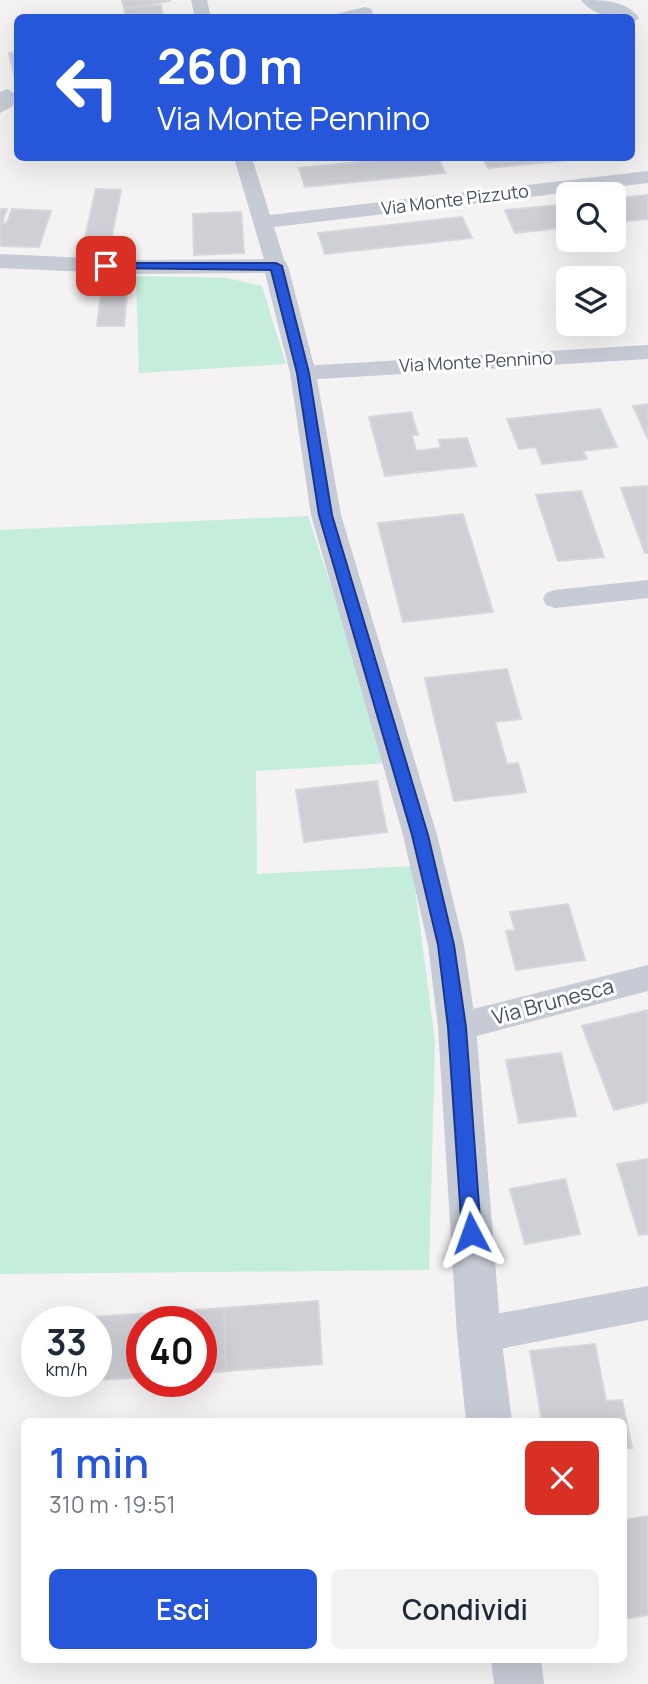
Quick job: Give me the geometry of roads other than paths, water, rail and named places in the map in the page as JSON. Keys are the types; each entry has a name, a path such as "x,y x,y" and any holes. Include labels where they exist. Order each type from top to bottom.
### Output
{"main road":[{"path":"592,0 620,14"}],"street":[{"path":"356,14 365,12"},
{"path":"244,161 276,266 303,373 326,515 420,835 446,945 457,1027 479,1335 489,1418"},
{"name":"Via Monte Pizzuto","path":"263,222 648,177"},
{"path":"0,261 132,267 276,266"},
{"name":"Via Monte Pennino","path":"303,373 648,352"},
{"path":"555,599 648,589"},
{"name":"Via Brunesca","path":"457,1027 648,978"},
{"path":"479,1335 648,1303"},
{"path":"516,1663 519,1684"}]}
